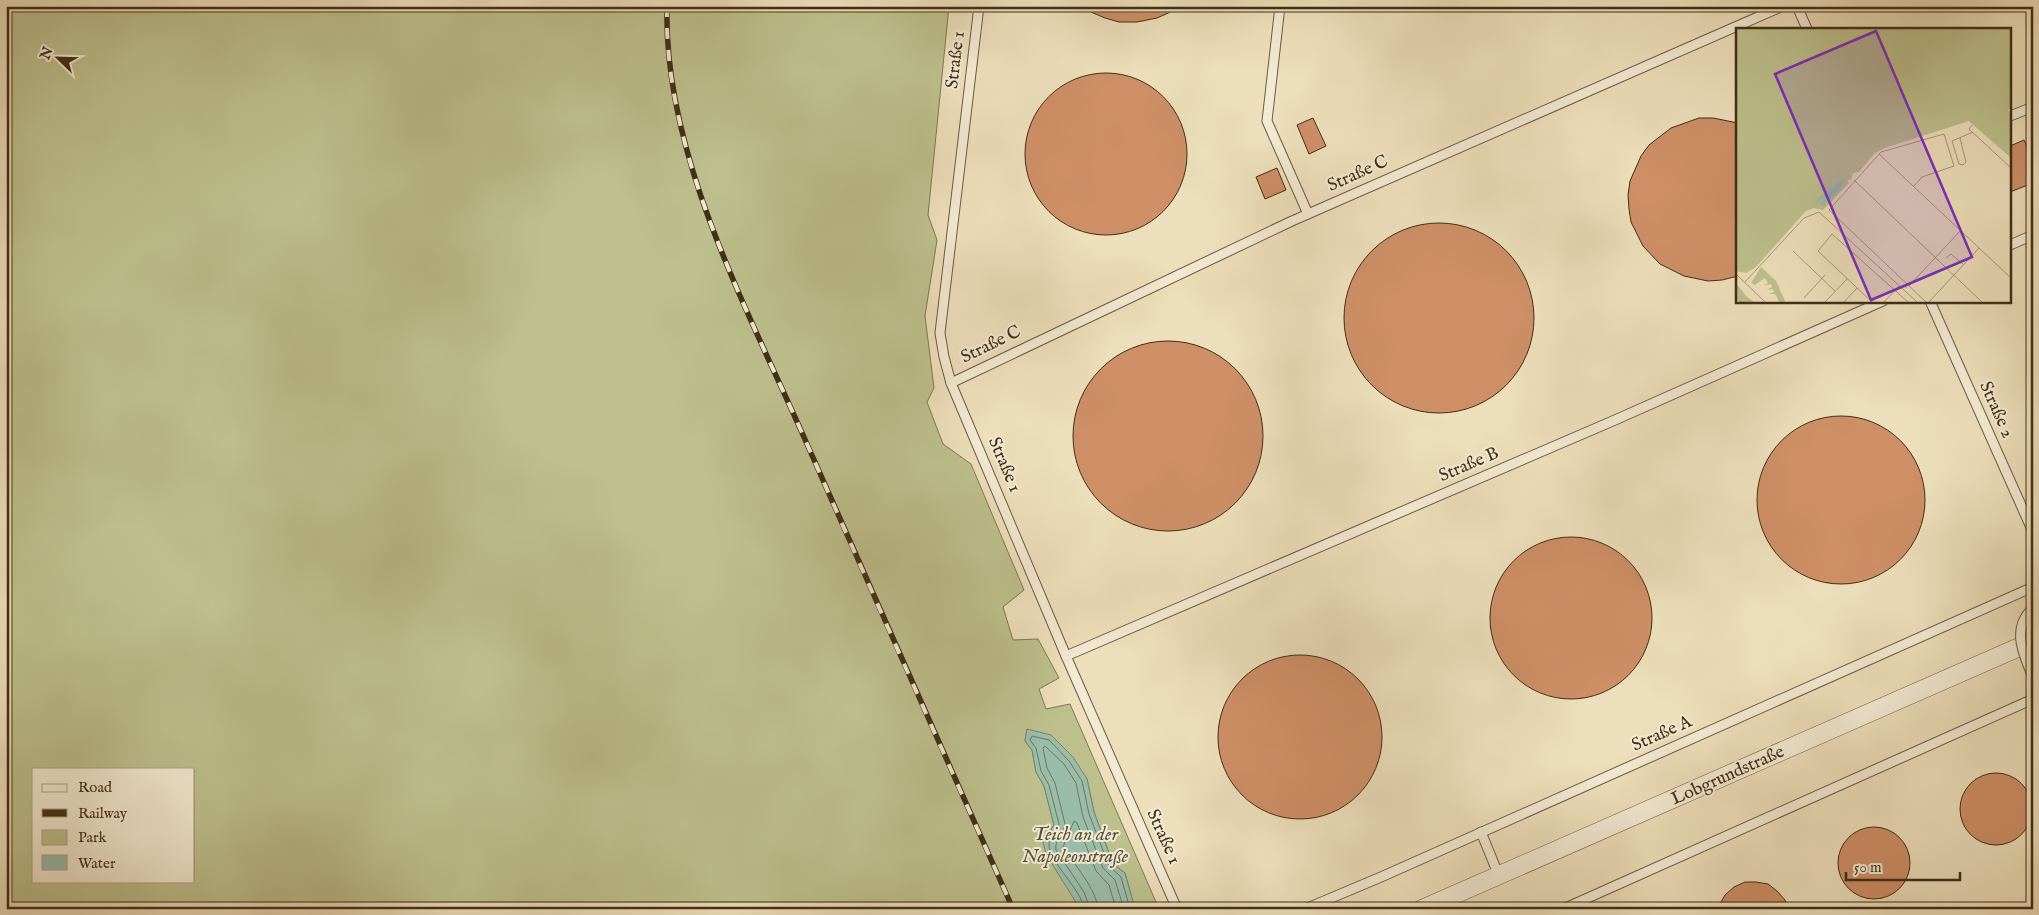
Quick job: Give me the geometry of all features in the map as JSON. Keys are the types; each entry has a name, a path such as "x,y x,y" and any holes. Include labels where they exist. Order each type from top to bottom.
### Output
{"street":[{"name":"Lobgrundstraße","path":"1422,909 2033,642"}],"lane":[{"name":"Straße 1","path":"979,6 940,333 944,358 952,383 1066,656 1177,909"},
{"path":"1280,6 1267,121 1308,214"},
{"name":"Straße C","path":"952,383 1308,214 1783,6"},
{"path":"1797,6 1807,28"},
{"path":"2012,115 2033,107"},
{"path":"2012,244 2033,235"},
{"name":"Straße B","path":"1066,656 1607,423 1881,302"},
{"name":"Straße 2","path":"1930,302 2033,532"},
{"name":"Straße A","path":"1305,909 2033,587"},
{"path":"2033,608 2022,625 2020,637 2021,649 2033,677"},
{"path":"1563,909 2033,699"},
{"path":"1481,832 1499,876"}],"green space":[{"path":"6,6 949,6 928,215 937,240 925,316 934,388 927,402 943,444 971,464 1024,590 1003,607 1013,640 1038,639 1059,678 1039,689 1046,709 1070,704 1159,909 1135,909 1125,873 1113,864 1094,812 1087,779 1027,729 1025,741 1032,750 1036,772 1044,786 1054,825 1043,842 1080,909 6,909"}],"water":[{"name":"Teich an der Napoleonstraße","path":"1027,729 1051,735 1073,757 1087,779 1094,812 1113,864 1125,873 1135,909 1080,909 1046,854 1043,842 1054,825 1044,786 1036,772 1032,750 1025,741"}],"building":[{"path":"1077,6 1184,6 1157,18 1137,22 1119,22"},
{"path":"1114,73 1137,79 1157,91 1169,103 1184,130 1187,154 1184,178 1181,185 1169,205 1157,217 1130,232 1098,235 1075,229 1055,217 1043,205 1028,178 1025,146 1031,123 1043,103 1055,91 1082,76"},
{"path":"1313,118 1326,146 1309,154 1297,125"},
{"path":"1699,118 1713,118 1736,123 1736,276 1708,281 1684,276 1660,264 1643,246 1631,222 1628,195 1630,181 1641,156 1649,145 1671,128"},
{"path":"2024,140 2033,160 2033,183 2012,191 2012,145"},
{"path":"1277,168 1286,190 1265,199 1256,177"},
{"path":"1439,223 1475,230 1492,239 1506,251 1518,265 1527,282 1534,318 1527,354 1518,371 1506,385 1492,397 1475,406 1439,413 1403,406 1386,397 1372,385 1360,371 1351,354 1344,318 1351,282 1360,265 1372,251 1386,239 1403,230"},
{"path":"1159,341 1177,341 1196,345 1213,352 1228,362 1242,376 1252,391 1259,408 1263,436 1259,464 1252,481 1242,496 1228,510 1213,520 1196,527 1177,531 1159,531 1140,527 1123,520 1108,510 1094,496 1084,481 1077,464 1073,445 1073,427 1077,408 1084,391 1094,376 1108,362 1123,352 1140,345"},
{"path":"1841,416 1865,420 1880,426 1894,435 1906,447 1915,461 1921,476 1925,500 1921,524 1915,539 1906,553 1894,565 1880,574 1865,580 1841,584 1817,580 1802,574 1788,565 1776,553 1767,539 1761,524 1757,500 1761,476 1767,461 1776,447 1788,435 1802,426 1817,420"},
{"path":"1579,537 1595,540 1609,546 1634,567 1643,580 1649,594 1652,618 1651,634 1643,656 1622,681 1609,690 1595,696 1563,699 1547,696 1533,690 1508,669 1499,656 1493,642 1490,610 1493,594 1499,580 1520,555 1533,546 1547,540"},
{"path":"1300,655 1331,661 1358,679 1376,706 1382,737 1376,768 1358,795 1331,813 1300,819 1269,813 1242,795 1224,768 1218,737 1224,706 1242,679 1269,661"},
{"path":"1996,773 2010,776 2022,783 2029,795 2032,809 2029,823 2022,835 2010,842 1996,845 1982,842 1970,835 1963,823 1960,809 1963,795 1970,783 1982,776"},
{"path":"1867,827 1881,827 1900,837 1910,856 1910,870 1900,889 1881,899 1867,899 1848,889 1838,870 1838,856 1848,837"},
{"path":"1745,882 1768,884 1785,900 1788,909 1717,909 1725,895 1734,887"}],"railway":[{"path":"667,6 669,62 679,118 694,175 713,231 1013,909"}]}
